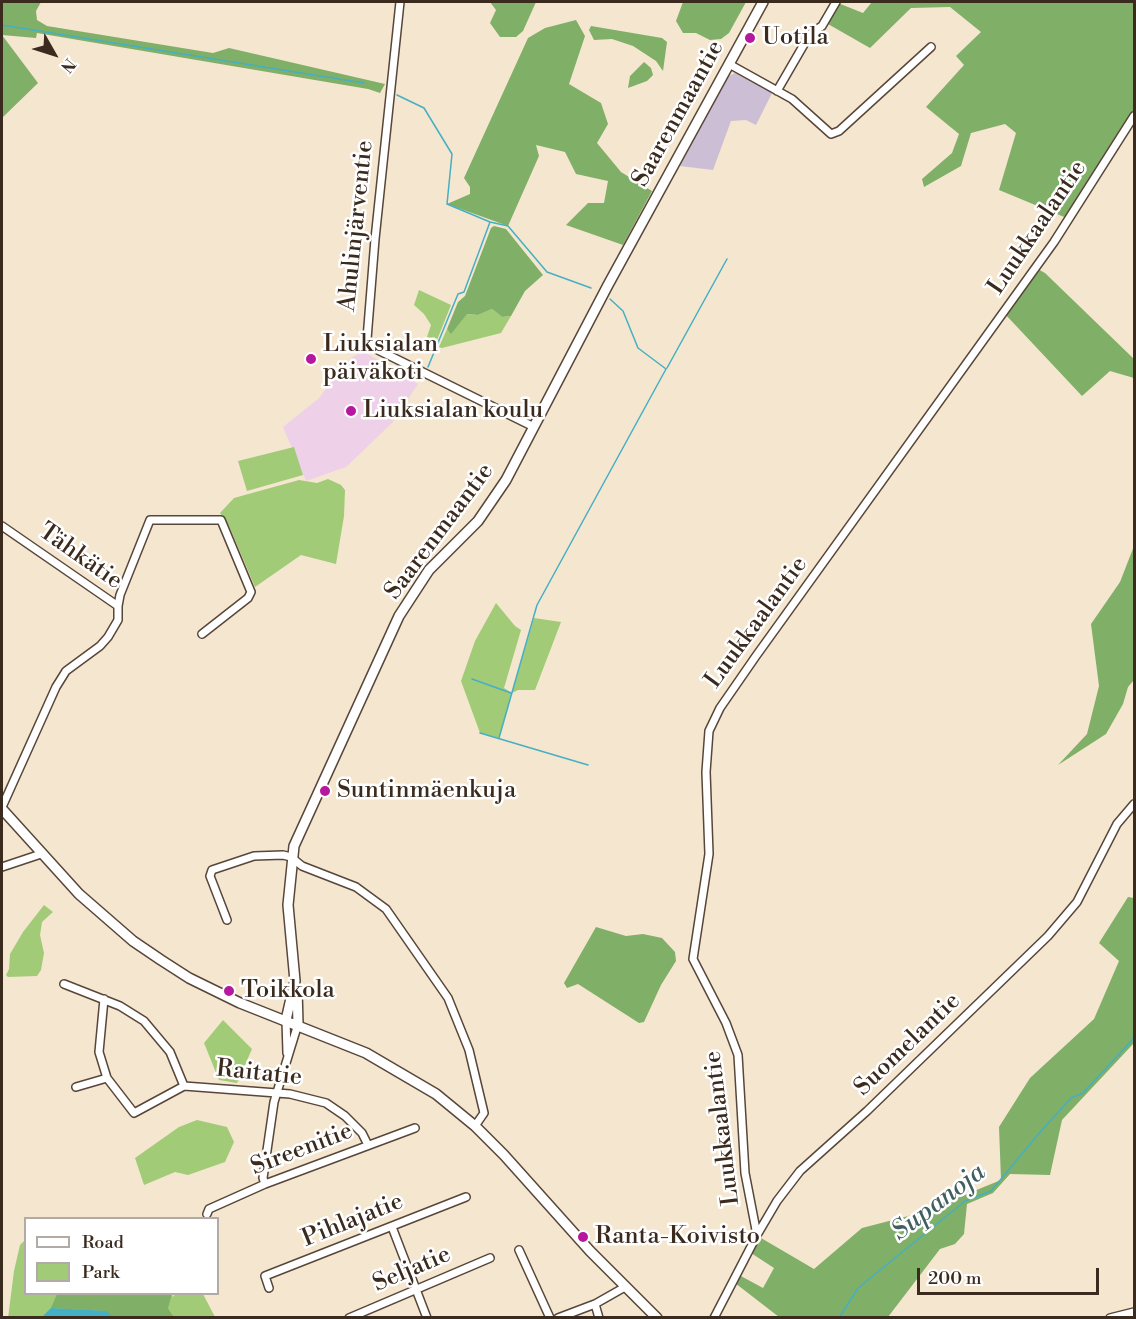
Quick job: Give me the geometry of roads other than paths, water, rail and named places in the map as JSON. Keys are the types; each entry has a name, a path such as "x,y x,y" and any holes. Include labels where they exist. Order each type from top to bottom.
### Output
{"street":[{"name":"Ahulinjärventie","path":"400,2 367,339 378,350 534,427"},
{"name":"Saarenmaantie","path":"298,1024 288,905 291,857 301,829 399,616 429,570 478,521 495,499 763,2"},
{"path":"777,91 810,34 822,26 836,2"},
{"path":"729,64 798,104 825,131 835,133 931,47"},
{"name":"Luukkaalantie","path":"757,1235 745,1173 738,1055 726,1023 693,959 708,854 706,772 709,731 720,708 756,656 1054,243 1134,116"},
{"path":"118,606 152,512"},
{"path":"150,520 221,520 251,592 248,598 202,634"},
{"name":"Tähkätie","path":"2,526 118,606 118,620 108,637 100,646 66,671 56,687 2,808"},
{"name":"Suomelantie","path":"714,1317 777,1201 800,1171 867,1111 1048,936 1077,902 1116,824 1134,804"},
{"path":"2,808 41,854 91,906 161,960 189,978 240,1003 298,1024 366,1053 406,1074 475,1126 625,1287 657,1317"},
{"path":"2,867 41,854"},
{"path":"227,920 210,876 212,870 254,856 291,857 302,866 356,887 386,909 401,927 448,998 469,1050 484,1113 475,1126"},
{"name":"Saarenmaantie","path":"286,1020 295,981"},
{"path":"64,984 133,1013 157,1035 170,1052 184,1086"},
{"path":"76,1087 107,1078 99,1052 104,999"},
{"path":"286,1020 287,1053"},
{"path":"265,1184 263,1178 276,1093 298,1024"},
{"name":"Raitatie","path":"107,1078 134,1113 184,1086 276,1093 326,1103 345,1116 362,1133 368,1145"},
{"name":"Sireenitie","path":"207,1214 209,1209 265,1184 415,1128"},
{"name":"Pihlajatie","path":"269,1288 265,1276 466,1197"},
{"path":"392,1227 428,1317"},
{"path":"519,1250 550,1317"},
{"name":"Seljatie","path":"349,1317 490,1258"},
{"path":"558,1317 595,1304 625,1287"},
{"path":"595,1304 599,1317"},
{"path":"1110,1317 1134,1312"}],"water":[{"path":"51,1308 106,1311 113,1317 42,1317"}],"waterway":[{"path":"2,25 364,83"},
{"path":"397,95 424,108 452,154 447,204 490,222 464,292 458,294 428,367"},
{"path":"490,222 508,226 547,272 591,288"},
{"path":"667,368 727,259"},
{"path":"499,738 537,605 666,369 638,348 623,311 610,299"},
{"path":"472,679 511,693"},
{"path":"480,733 588,765"},
{"name":"Supanoja","path":"839,1318 858,1288 965,1201 991,1191 1071,1098 1083,1093 1134,1038"}],"place":[{"name":"Uotila","path":"750,38"},
{"name":"Liuksialan päiväkoti","path":"311,359"},
{"name":"Liuksialan koulu","path":"351,411"},
{"name":"Suntinmäenkuja","path":"325,791"},
{"name":"Toikkola","path":"229,991"},
{"name":"Ranta-Koivisto","path":"583,1237"}]}
